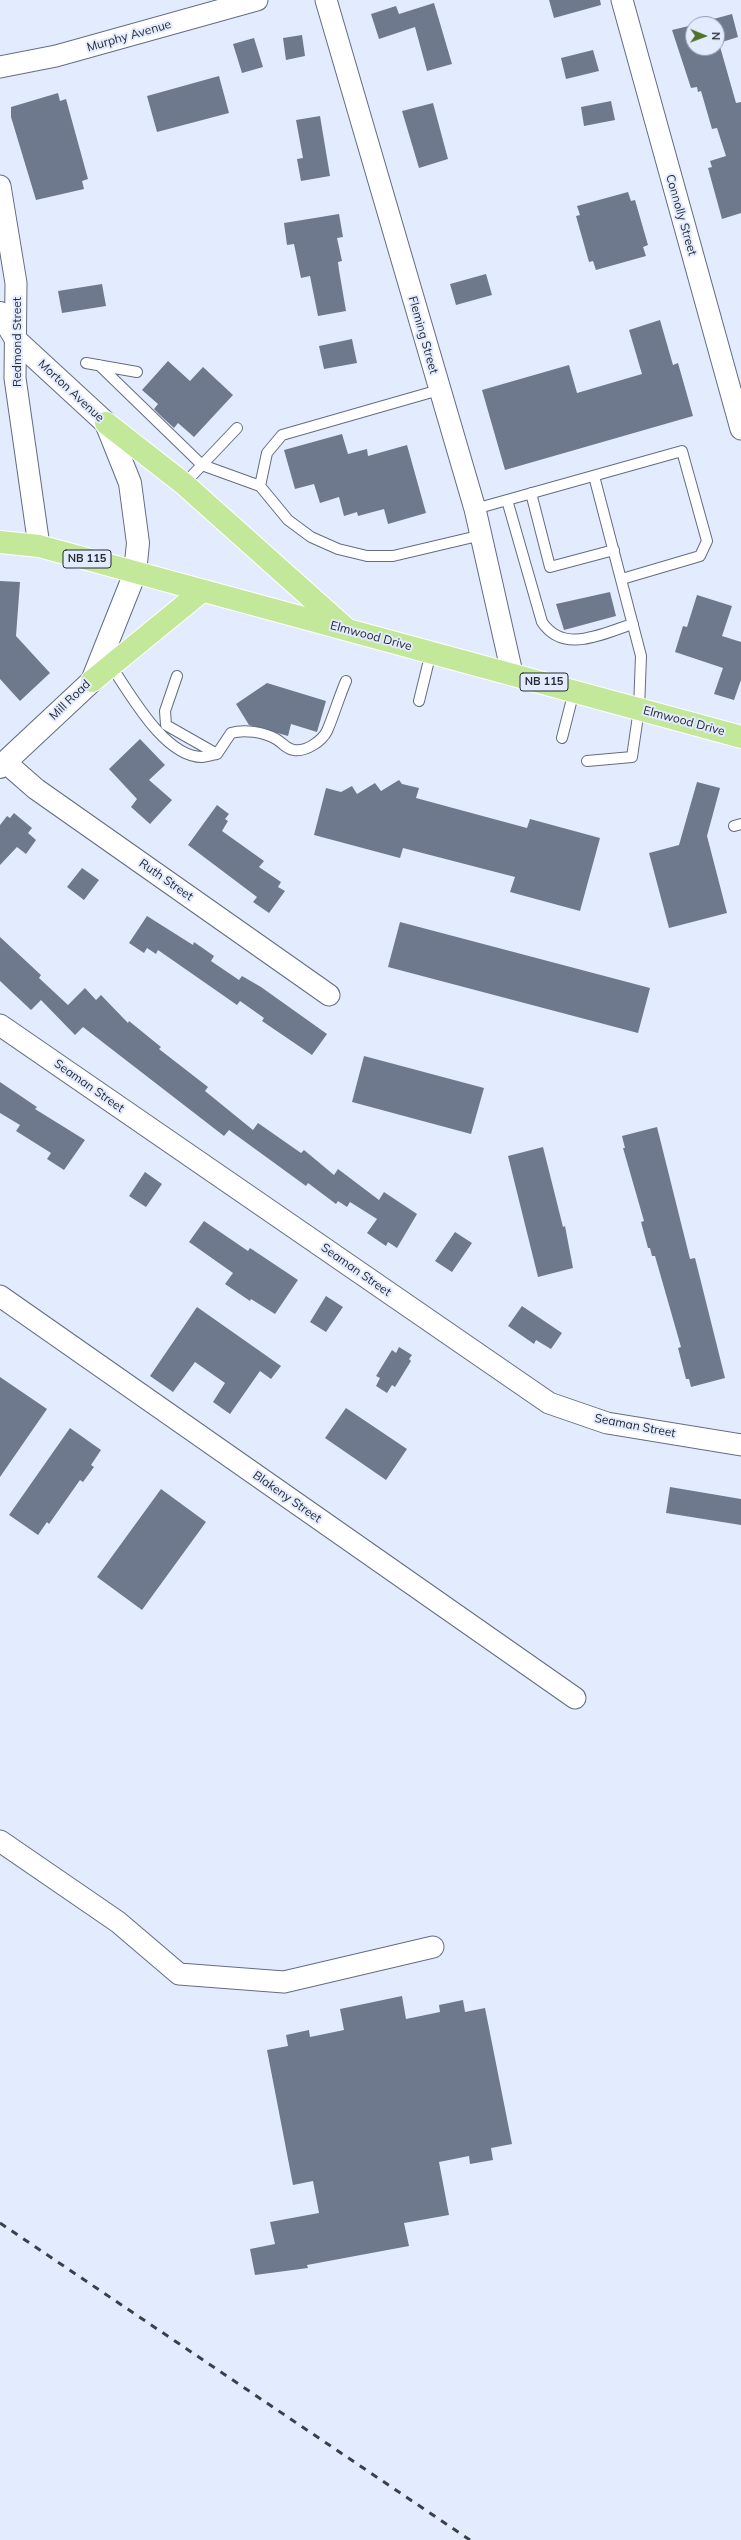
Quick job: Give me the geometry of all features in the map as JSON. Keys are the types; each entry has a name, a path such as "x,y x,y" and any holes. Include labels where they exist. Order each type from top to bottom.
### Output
{"main road":[{"path":"106,424 184,484 346,629"},
{"name":"Elmwood Drive","path":"0,542 39,546 512,673 741,737"},
{"path":"92,681 202,591"}],"street":[{"name":"Murphy Avenue","path":"0,67 56,56 257,0"},
{"name":"Fleming Street","path":"326,0 475,509 512,673"},
{"name":"Connolly Street","path":"622,0 741,429"},
{"name":"Redmond Street","path":"0,186 16,283 17,341 15,378 39,546"},
{"name":"Morton Avenue","path":"0,313 17,341 106,424 130,483 138,543 135,573"},
{"name":"Mill Road","path":"3,765 92,681 135,573"},
{"name":"Ruth Street","path":"3,765 330,995"},
{"name":"Seaman Street","path":"0,1025 549,1403 607,1423 741,1445"},
{"name":"Blakeny Street","path":"0,1296 575,1698"},
{"path":"0,1841 118,1922 179,1974 284,1982 433,1946"}],"lane":[{"path":"86,363 137,372"},
{"path":"99,365 202,465 260,486 288,520 310,537 338,549 359,554 393,556 482,535"},
{"path":"260,486 267,453 282,435 439,390"},
{"path":"184,484 237,428"},
{"path":"475,509 682,451 707,541 700,556 622,579"},
{"path":"587,761 632,757 639,709 641,656 594,476"},
{"path":"531,493 550,567 614,550"},
{"path":"507,500 542,622 549,632 563,639 582,640 633,624"},
{"path":"419,701 431,652"},
{"path":"111,666 149,722 167,740 184,752 201,757 218,754 231,733 242,730 275,739 286,748 295,751 308,748 327,732 346,681"},
{"path":"177,676 165,711 166,725 218,754"},
{"path":"562,738 574,691"}],"building":[{"path":"549,0 600,0 601,5 554,18"},
{"path":"434,3 452,64 427,71 415,27 379,39 371,14 396,6 399,14"},
{"path":"732,14 738,37 725,41 725,16"},
{"path":"685,27 685,56 723,56 736,103 741,102 741,213 722,219 708,168 712,167 710,161 726,156 717,128 712,129 701,91 698,92 697,87 691,88 672,30"},
{"path":"302,35 305,56 286,60 283,38"},
{"path":"254,38 263,67 242,73 233,44"},
{"path":"593,50 599,71 566,79 561,58"},
{"path":"219,76 229,113 157,132 147,96"},
{"path":"58,93 60,101 66,99 88,179 82,181 84,189 36,200 11,117 11,107"},
{"path":"611,101 615,120 584,126 581,107"},
{"path":"433,103 448,159 419,168 402,111"},
{"path":"320,116 330,176 301,181 297,159 303,158 296,120"},
{"path":"628,192 631,201 635,200 648,245 643,247 646,256 596,270 593,261 589,262 576,216 580,215 577,206"},
{"path":"339,214 343,237 337,238 342,261 338,262 346,311 318,316 310,276 301,278 294,244 287,245 284,223"},
{"path":"486,274 492,295 456,305 450,284"},
{"path":"102,284 106,306 62,313 58,291"},
{"path":"660,320 673,365 678,363 693,416 505,470 482,390 569,365 577,393 642,374 629,330"},
{"path":"352,339 357,363 324,369 319,346"},
{"path":"168,361 190,381 203,367 233,395 194,437 178,423 174,428 154,409 158,404 142,390"},
{"path":"342,434 348,454 367,449 368,456 407,445 426,513 388,524 384,509 358,516 357,512 344,516 339,497 320,503 314,484 295,489 284,450"},
{"path":"0,581 20,582 16,636 50,673 20,701 0,679"},
{"path":"610,592 616,616 564,630 556,604"},
{"path":"697,595 732,606 722,636 741,642 741,680 734,700 714,694 723,668 675,652 683,626 687,627"},
{"path":"267,683 326,701 317,732 291,724 288,736 249,725 236,704"},
{"path":"140,739 165,765 149,780 172,800 150,824 131,807 137,799 109,769"},
{"path":"399,780 402,784 419,788 416,798 527,828 530,819 600,838 580,911 510,892 515,877 403,848 400,858 314,835 326,788 341,792 352,786 357,794 375,783 381,791"},
{"path":"697,782 720,788 707,836 727,913 669,928 649,853 679,845"},
{"path":"217,805 229,814 225,819 228,821 222,831 264,861 259,867 281,882 278,887 285,891 269,913 253,902 257,897 188,845"},
{"path":"14,813 32,828 28,833 36,840 26,854 17,847 0,865 0,825 7,816 10,818"},
{"path":"82,868 99,880 84,900 67,887"},
{"path":"147,916 193,945 194,942 214,956 211,961 239,980 242,976 261,987 327,1034 312,1055 262,1021 264,1018 240,1001 237,1005 158,950 156,954 147,948 144,953 129,943"},
{"path":"400,922 650,988 638,1033 388,967"},
{"path":"0,937 41,975 39,978 68,1005 85,988 96,1000 101,995 128,1023 129,1021 161,1047 159,1049 208,1087 205,1091 253,1130 258,1123 301,1153 304,1150 334,1175 338,1169 379,1200 384,1192 417,1214 397,1248 388,1242 386,1246 367,1233 377,1219 350,1202 347,1207 338,1201 336,1204 308,1183 306,1186 229,1130 224,1136 83,1027 75,1035 41,1000 31,1010 0,981"},
{"path":"364,1056 484,1088 471,1134 352,1102"},
{"path":"0,1082 37,1107 35,1109 85,1140 64,1170 47,1159 51,1153 16,1131 20,1125 0,1113"},
{"path":"657,1127 690,1259 695,1258 725,1378 691,1387 689,1379 686,1379 678,1348 681,1347 655,1256 652,1256 650,1248 648,1248 641,1222 644,1221 623,1148 625,1148 622,1136"},
{"path":"543,1147 563,1227 565,1226 573,1268 538,1277 508,1156"},
{"path":"145,1172 162,1184 146,1207 129,1196"},
{"path":"204,1221 248,1251 250,1248 298,1280 275,1314 251,1299 250,1301 225,1284 233,1273 189,1242"},
{"path":"455,1232 472,1243 452,1272 435,1261"},
{"path":"326,1296 343,1307 326,1332 310,1322"},
{"path":"522,1306 562,1333 551,1349 536,1340 534,1344 508,1326"},
{"path":"197,1307 281,1366 271,1379 260,1371 230,1414 213,1402 225,1383 195,1362 173,1392 150,1376"},
{"path":"399,1347 412,1355 409,1359 411,1361 395,1387 392,1385 387,1393 376,1386 380,1378 376,1376 392,1350 396,1353"},
{"path":"0,1377 47,1409 0,1477"},
{"path":"346,1408 407,1449 386,1480 325,1438"},
{"path":"70,1428 101,1450 91,1465 94,1467 83,1482 80,1480 49,1524 47,1522 38,1535 9,1515"},
{"path":"670,1487 741,1499 741,1525 666,1513"},
{"path":"161,1489 206,1522 142,1610 97,1577"},
{"path":"402,1996 406,2019 440,2012 439,2005 463,2000 465,2012 485,2008 512,2144 491,2148 493,2160 470,2164 469,2156 439,2162 449,2215 404,2223 409,2246 307,2265 308,2268 255,2275 250,2249 275,2244 270,2222 319,2213 313,2181 293,2185 267,2050 288,2046 286,2035 309,2030 310,2037 344,2030 340,2009"}],"railway":[{"path":"0,2223 470,2540"}]}
